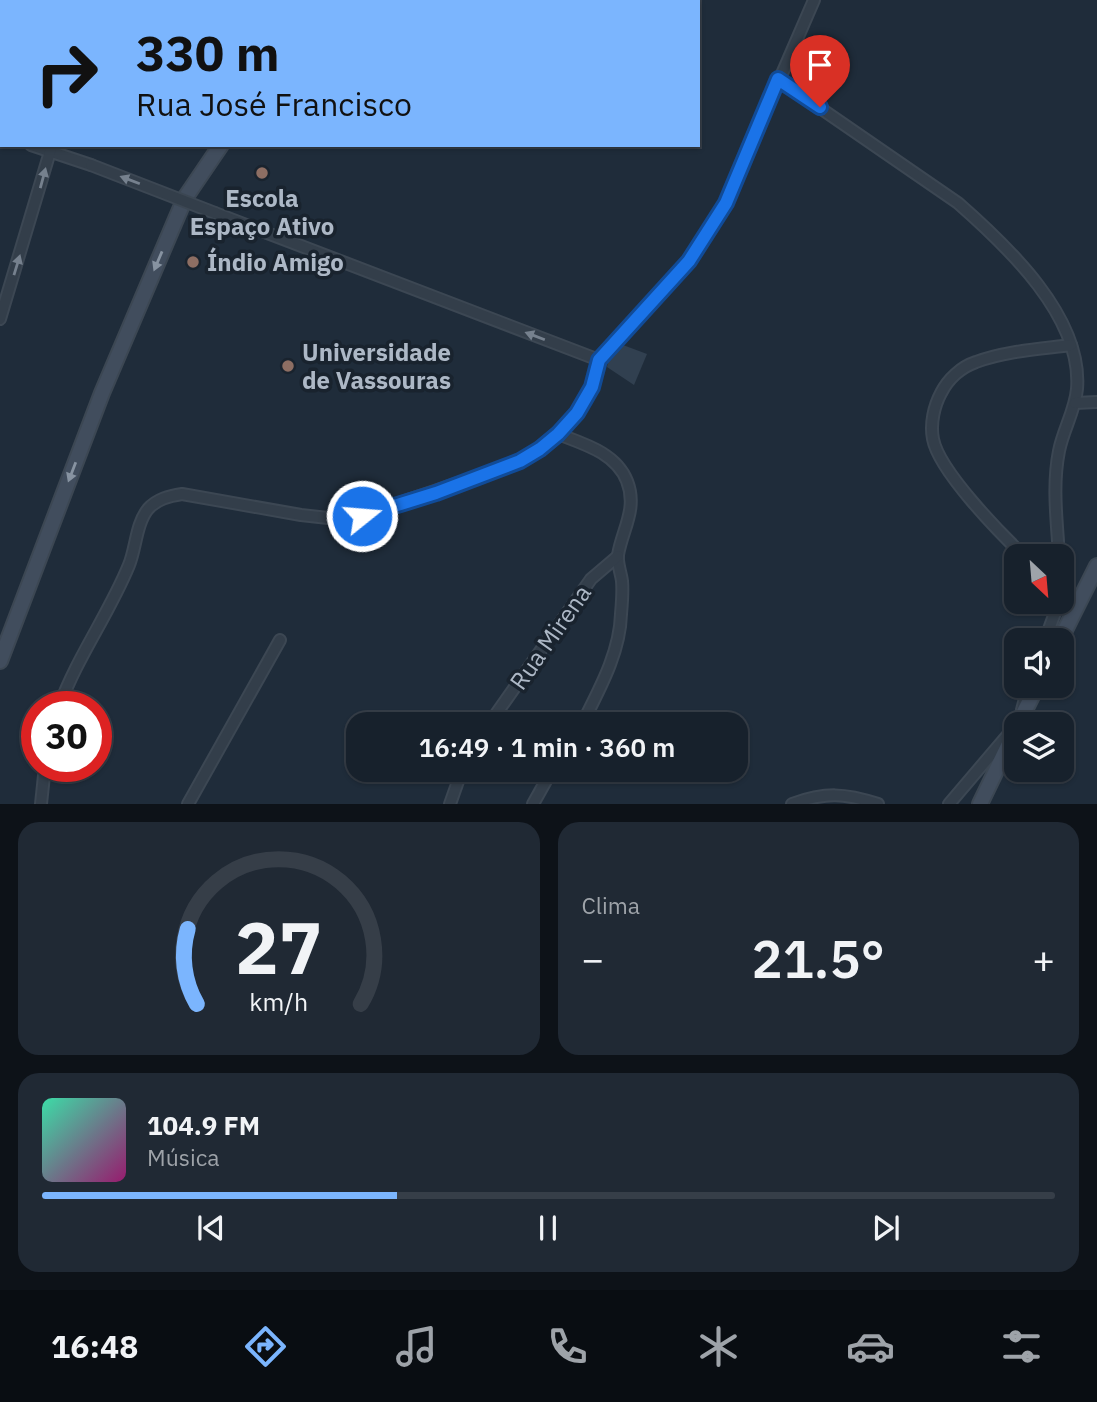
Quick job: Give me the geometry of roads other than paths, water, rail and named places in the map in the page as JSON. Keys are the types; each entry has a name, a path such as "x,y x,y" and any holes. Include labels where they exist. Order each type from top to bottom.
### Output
{"street":[{"path":"66,691 129,565 145,514 159,500 182,494 301,515 337,519 362,516 436,493 520,461 558,434 577,413 592,387 599,360 689,261 726,203 814,0"},
{"path":"778,79 958,203 980,222 1043,289 1070,345 1077,387 1075,404 1060,446 1055,472 1058,544"},
{"path":"66,157 70,147"},
{"path":"0,661 102,393 185,198 221,147"},
{"path":"0,319 34,211 50,149 599,360"},
{"path":"1013,544 971,498 938,455 933,438 936,404 944,386 960,370 975,362 1070,345"},
{"path":"1075,404 1097,401"},
{"path":"558,434 602,453 617,466 627,482 631,501 618,556 622,584 621,618 614,655 588,712"},
{"name":"Rua Mirena","path":"497,712 591,579 618,556"},
{"path":"1066,628 1097,566"},
{"path":"1074,602 1078,604"},
{"path":"188,803 280,639"},
{"path":"948,803 1004,740"},
{"path":"981,803 1004,754"},
{"path":"41,803 43,782"},
{"path":"450,803 458,782"},
{"path":"533,803 545,782"},
{"path":"792,803 813,796 834,794 852,795 878,803"}],"place":[{"name":"Escola Espaço Ativo","path":"262,173"},
{"name":"Índio Amigo","path":"193,262"},
{"name":"Universidade de Vassouras","path":"288,366"}]}
